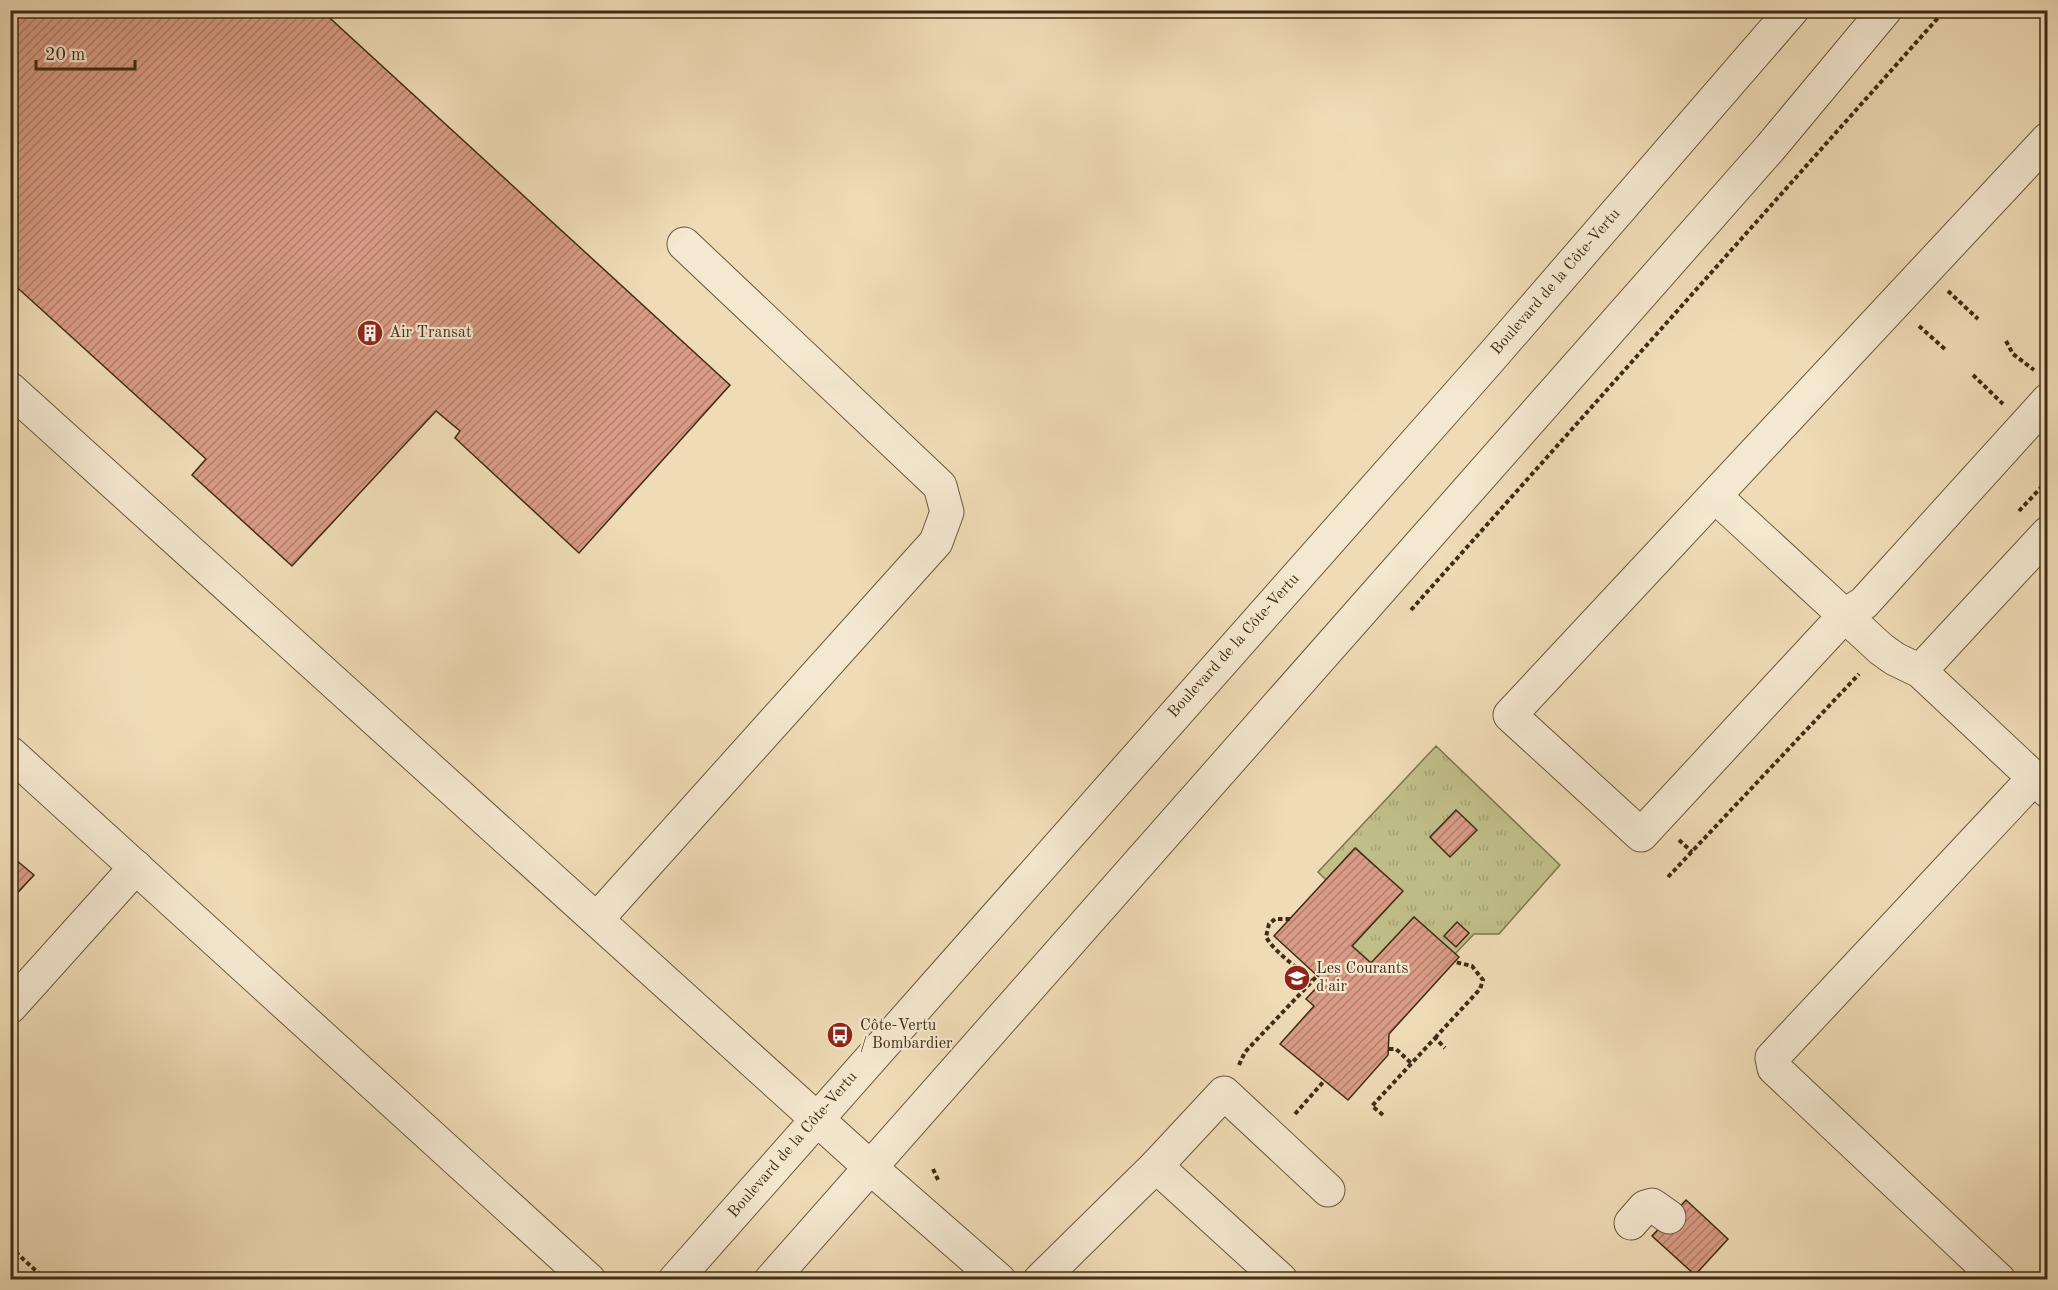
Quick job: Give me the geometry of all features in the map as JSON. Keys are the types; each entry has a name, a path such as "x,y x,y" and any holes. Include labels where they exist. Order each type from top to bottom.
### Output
{"street":[{"name":"Boulevard de la Côte-Vertu","path":"675,1280 816,1117 1473,378 1792,10"},
{"path":"771,1280 1770,148 1885,10"},
{"path":"2042,386 1864,603 1845,615 1641,834 1510,715 2048,139"},
{"path":"597,919 936,542 947,512 940,486 684,244"},
{"path":"10,389 871,1168 999,1280"},
{"path":"1716,497 1894,659 1920,671 2044,786 1772,1058 1774,1068 1999,1280"},
{"path":"1920,671 2048,533"},
{"path":"10,753 589,1280"},
{"path":"10,1007 136,867"},
{"path":"1040,1280 1156,1166 1224,1093 1328,1190"},
{"path":"1156,1166 1281,1280"},
{"path":"1631,1223 1645,1208 1652,1205 1669,1217"}],"path":[{"path":"1406,615 1945,10"},
{"path":"1942,286 1978,319"},
{"path":"1915,323 1947,351"},
{"path":"2006,341 2013,354 2042,386"},
{"path":"1973,375 2005,405"},
{"path":"2015,515 2048,480"},
{"path":"1668,877 1866,666"},
{"path":"1290,919 1275,919 1269,924 1266,937 1273,950 1292,962 1312,982"},
{"path":"1383,1116 1372,1106 1480,989 1483,980 1472,966 1455,962"},
{"path":"1224,1093 1245,1052 1317,976"},
{"path":"1435,1038 1444,1048"},
{"path":"1389,1049 1396,1049 1411,1063"},
{"path":"1305,1102 1324,1081"},
{"path":"10,1247 46,1280"}],"green space":[{"path":"1436,746 1560,865 1499,934 1474,934 1455,954 1414,917 1371,963 1352,946 1402,891 1356,848 1326,880 1318,872"}],"building":[{"name":"Air Transat","path":"10,10 321,10 730,385 579,553 455,438 460,431 436,411 292,566 192,475 206,459 10,281 10,258 14,253 10,250"},
{"path":"1456,810 1477,830 1450,857 1430,837"},
{"path":"1355,848 1403,891 1352,946 1371,963 1414,917 1459,957 1389,1034 1388,1055 1348,1100 1280,1044 1314,1006 1306,999 1323,981 1274,936"},
{"path":"10,855 34,875 10,901"},
{"path":"1457,922 1469,933 1456,947 1444,936"},
{"path":"1686,1200 1728,1239 1695,1275 1652,1236"}],"place":[{"name":"Air Transat","path":"370,333"},
{"name":"Les Courants d'air","path":"1297,978"},
{"name":"Côte-Vertu / Bombardier","path":"840,1035"}]}
